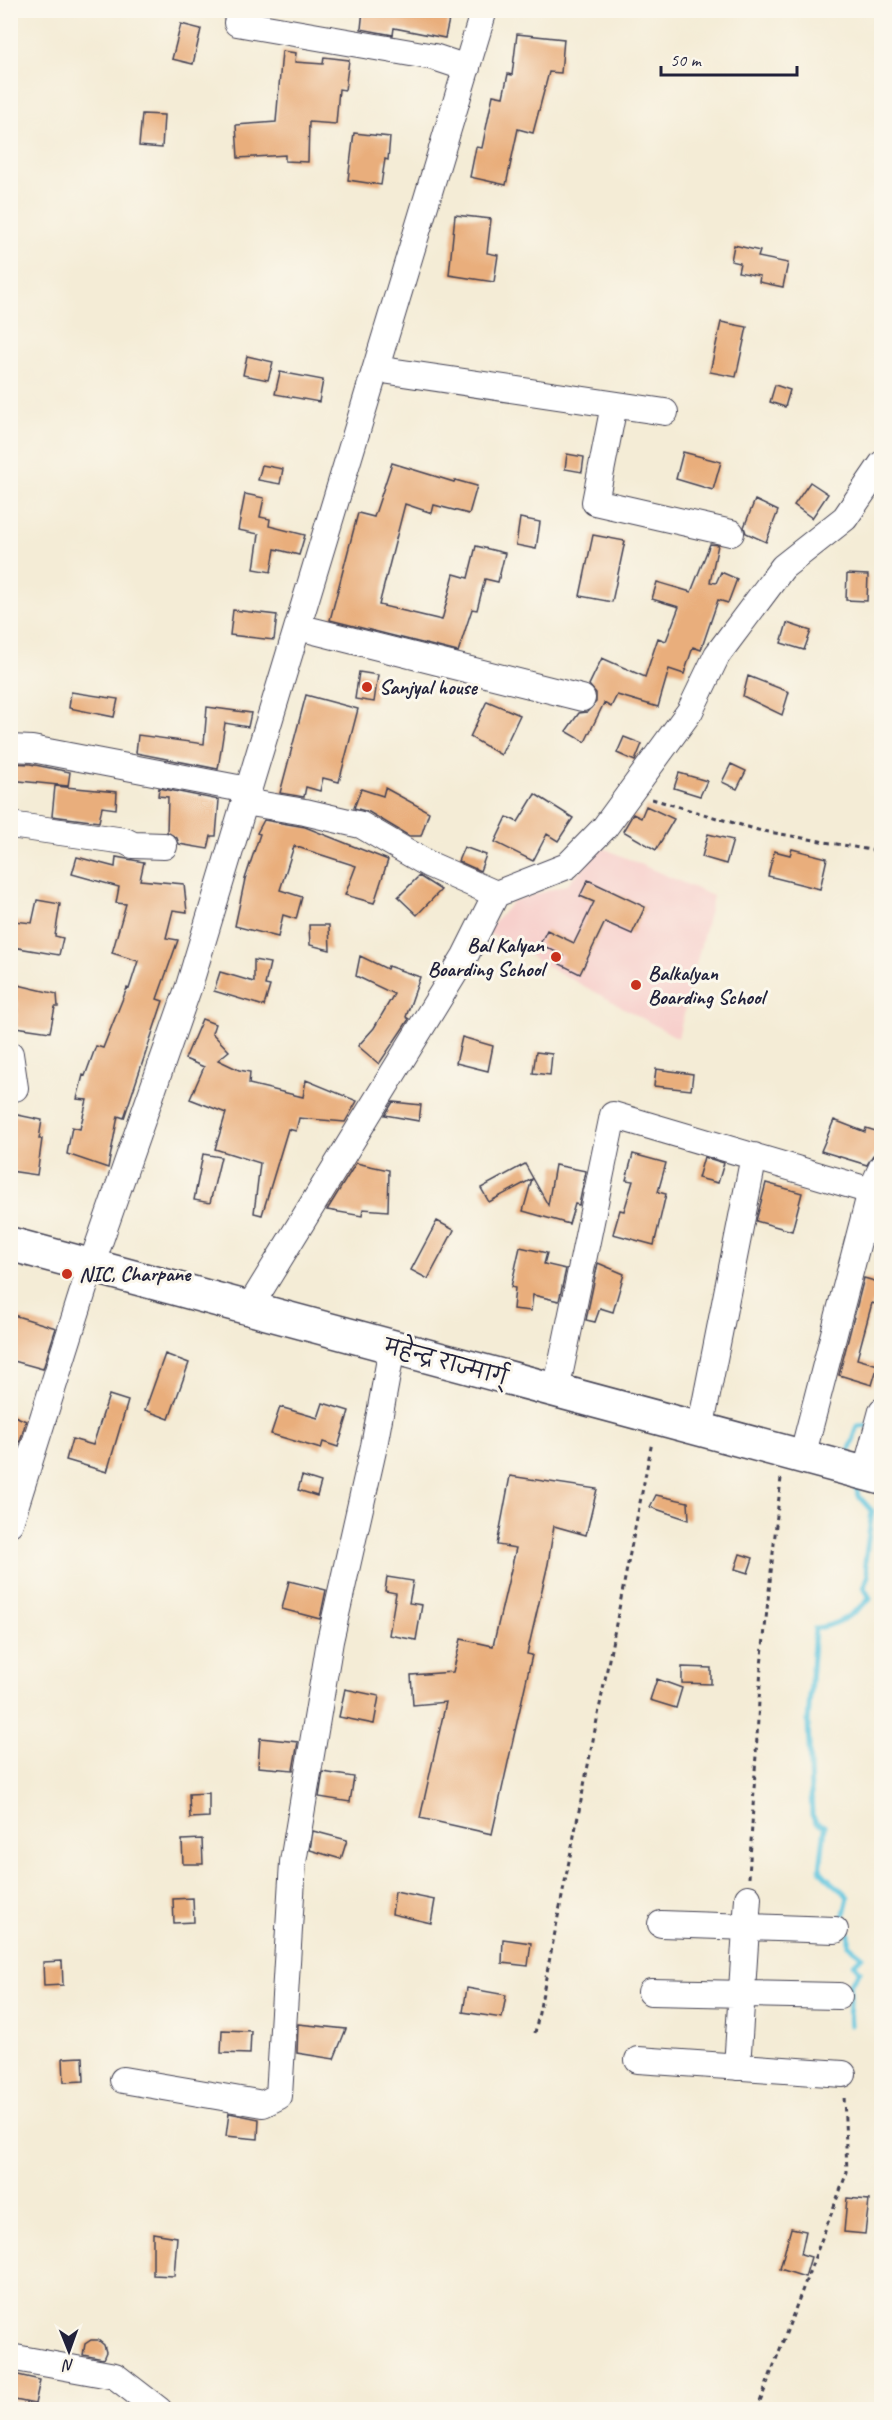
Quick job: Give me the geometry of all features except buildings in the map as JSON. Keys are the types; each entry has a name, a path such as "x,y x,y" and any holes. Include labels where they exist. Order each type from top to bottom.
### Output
{"highway":[{"name":"महेन्द्र राज्मार्ग्","path":"10,1244 873,1476"}],"street":[{"path":"10,1523 91,1266 189,986 484,10"},
{"path":"237,23 434,57 467,68"},
{"path":"376,369 665,412"},
{"path":"614,405 595,502 731,533"},
{"path":"249,1308 465,956 496,894 567,866 605,827 690,711 717,655 783,567 845,518 882,464"},
{"path":"298,627 582,698"},
{"path":"10,748 88,759 361,825 428,864 496,894"},
{"path":"10,825 125,841 133,845 164,846"},
{"path":"10,1054 15,1088"},
{"path":"556,1391 614,1115 871,1191"},
{"path":"700,1430 754,1156"},
{"path":"794,1454 871,1191 882,1167"},
{"path":"123,2080 263,2104 279,2096 283,2065 292,1862 330,1641 374,1446 392,1348"},
{"path":"873,1476 882,1411"},
{"path":"736,2067 747,1898"},
{"path":"661,1924 835,1930"},
{"path":"651,1992 839,1996"},
{"path":"638,2060 843,2074"},
{"path":"10,2357 116,2376 159,2409"}],"path":[{"path":"630,793 758,830 882,852"},
{"path":"535,2033 653,1441 645,1415"},
{"path":"747,1898 761,1666 794,1454"},
{"path":"758,2409 847,2172 843,2074"}],"shaded area":[{"name":"Balkalyan Boarding School","path":"601,847 713,896 678,1038 486,932 513,901 566,885"}],"waterway":[{"path":"847,1458 858,1426 872,1425"},
{"path":"850,2025 849,1985 860,1971 854,1964 862,1956 849,1946 849,1934 842,1922 848,1897 820,1870 825,1826 816,1822 812,1815 808,1722 815,1628 831,1625 845,1618 870,1598 864,1588 868,1576 865,1562 872,1511 860,1498 855,1486"}],"place":[{"name":"Sanjyal house","path":"367,687"},
{"name":"Bal Kalyan Boarding School","path":"556,957"},
{"name":"Balkalyan Boarding School","path":"636,985"},
{"name":"NIC, Charpane","path":"67,1274"}]}
